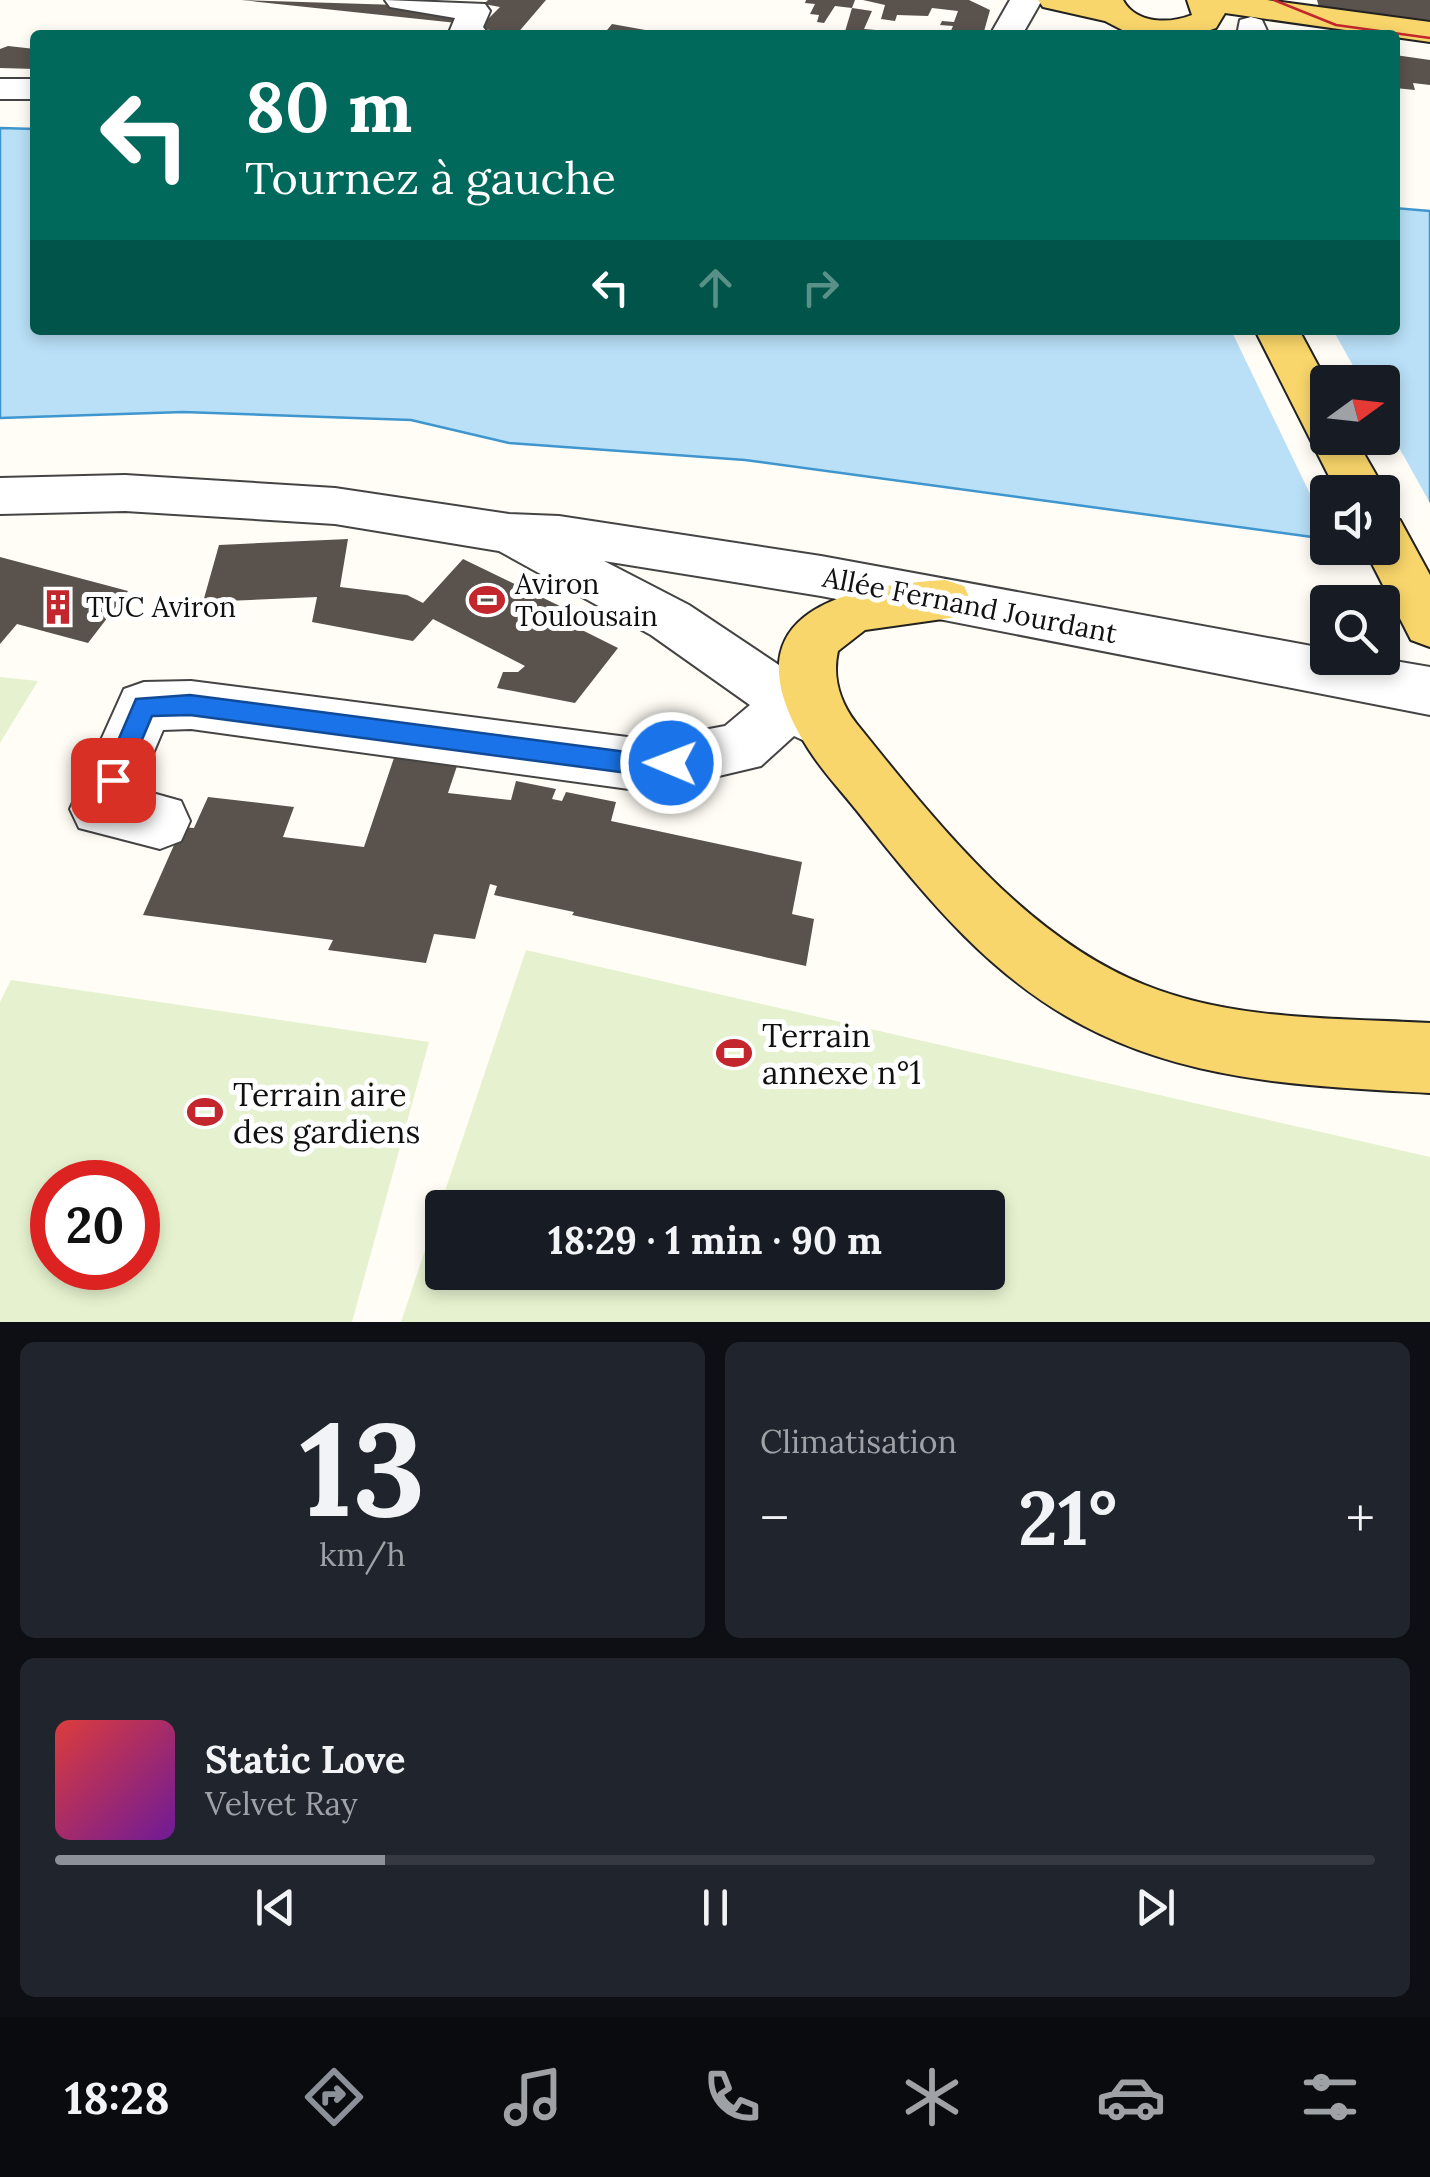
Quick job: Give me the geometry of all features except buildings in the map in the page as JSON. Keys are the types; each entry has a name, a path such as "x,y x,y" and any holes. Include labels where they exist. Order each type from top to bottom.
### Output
{"main road":[{"path":"1054,0 1156,30 1201,17 1300,16 1430,32"},
{"path":"1255,30 1300,16"},
{"path":"1201,17 1248,30"},
{"path":"1400,47 1430,50"},
{"path":"1279,335 1310,394"},
{"path":"1398,565 1430,625"},
{"path":"945,601 884,605 849,614 818,635 808,656 808,715 954,884 1016,942 1080,988 1145,1019 1222,1040 1430,1058"}],"street":[{"path":"401,0 467,20"},
{"path":"1009,30 1026,0"},
{"path":"0,89 30,89"},
{"name":"Allée Fernand Jourdant","path":"0,496 125,493 335,506 509,533 558,534 1430,691"},
{"name":"Allée Fernand Jourdant","path":"509,533 535,553 670,620 808,715"},
{"path":"160,820 100,809 144,706 190,705 650,766 740,748 808,715"}],"green space":[{"path":"0,677 38,681 0,743"},
{"name":"Terrain annexe n°1","path":"526,950 1430,1157 1430,1322 401,1322 425,1251 425,1290 1005,1290 1005,1190 445,1190"},
{"name":"Terrain aire des gardiens","path":"11,980 429,1042 352,1322 0,1322 0,1002"}],"water":[{"path":"0,128 30,129 30,335 1400,335 1400,208 1430,211 1430,552 1400,514 1400,475 1310,475 1310,537 745,460 509,443 411,420 183,412 0,418"}],"pier":[{"path":"1233,335 1336,335 1353,365 1310,365 1310,455 1400,455 1400,449 1430,503 1430,557 1400,552 1400,475 1310,475 1310,494"}],"tram line":[{"path":"1274,0 1336,25 1372,30"},
{"path":"1400,34 1430,38"}],"place":[{"name":"Aviron Toulousain","path":"487,600"},
{"name":"TUC Aviron","path":"58,607"},
{"name":"Terrain annexe n°1","path":"734,1053"},
{"name":"Terrain aire des gardiens","path":"205,1112"}],"route":[{"path":"113,780 144,706 190,705 650,766 671,763"}]}
